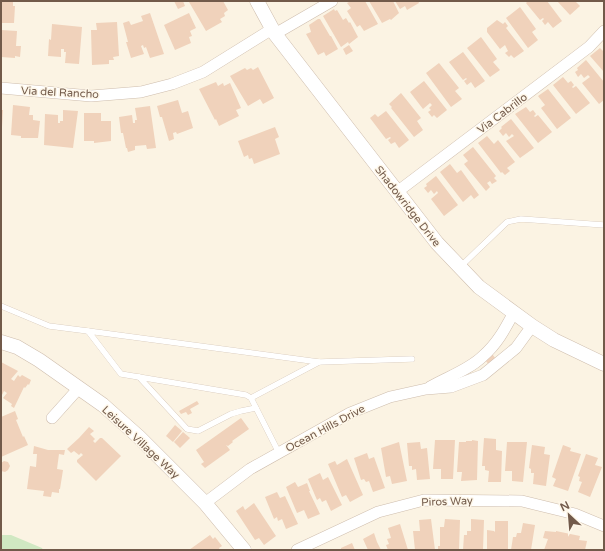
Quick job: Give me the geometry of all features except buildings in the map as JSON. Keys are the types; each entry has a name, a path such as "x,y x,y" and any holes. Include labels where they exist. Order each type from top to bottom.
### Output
{"street":[{"name":"Shadowridge Drive","path":"257,1 274,31 437,243 479,287 514,314 554,340 604,364"},
{"name":"Via del Rancho","path":"1,88 91,96 141,92 172,84 203,72 274,31 332,1"},
{"name":"Via Cabrillo","path":"398,192 589,47 604,32"},
{"path":"426,389 473,364 483,356 500,337 514,314"},
{"name":"Ocean Hills Drive","path":"205,503 250,469 350,413 390,397 426,389 451,387 483,375 516,348 532,326"},
{"name":"Leisure Village Way","path":"1,342 17,347 39,360 103,406 138,437 205,503 244,550"},
{"path":"473,364 483,375"},
{"path":"52,418 78,389"},
{"name":"Piros Way","path":"297,550 378,512 424,500 522,501 575,514 604,526"}],"lane":[{"path":"460,267 507,222 521,219 604,225"},
{"path":"1,306 49,326 319,362 412,359"},
{"path":"88,331 121,374 246,395 250,398 256,408 279,453"},
{"path":"250,398 319,362"},
{"path":"139,377 187,429 192,431 198,431 241,410 256,408"}],"green space":[{"path":"1,535 11,535 42,548 43,550 1,550"}]}
